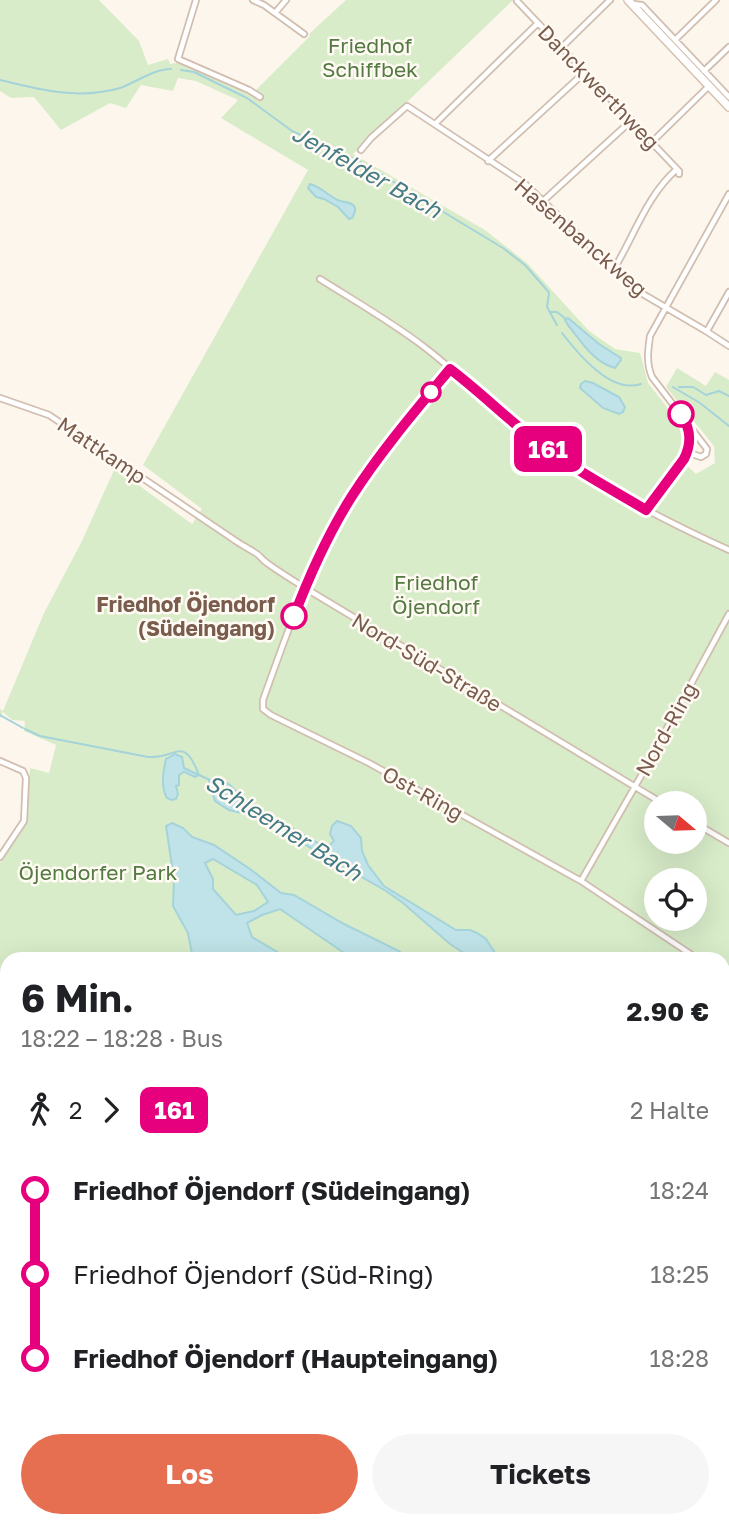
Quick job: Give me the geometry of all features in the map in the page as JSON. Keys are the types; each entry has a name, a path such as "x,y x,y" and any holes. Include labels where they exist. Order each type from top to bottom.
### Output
{"main road":[{"path":"629,2 729,107"}],"street":[{"path":"196,0 178,59 260,97"},
{"path":"253,0 304,34"},
{"path":"275,13 286,0"},
{"path":"561,48 610,0"},
{"path":"642,5 646,0"},
{"path":"675,40 716,0"},
{"name":"Danckwerthweg","path":"517,1 678,171 657,191 614,269"},
{"path":"629,2 642,5 729,97"},
{"path":"435,124 538,23"},
{"path":"704,71 729,47"},
{"path":"488,161 585,72"},
{"path":"652,142 709,86"},
{"name":"Hasenbanckweg","path":"361,150 407,106 524,183 636,290 729,346"},
{"path":"542,201 632,120"},
{"path":"688,450 701,457 706,454 706,449 652,377 647,354 650,336 729,194"},
{"path":"320,279 400,329 531,437 598,483 646,510 729,550"},
{"path":"706,331 729,292"},
{"path":"305,587 353,494 393,439 450,369"},
{"name":"Mattkamp","path":"0,398 50,415 198,515"},
{"path":"646,510 684,459 690,435 687,424"},
{"name":"Nord-Süd-Straße","path":"198,515 305,587 644,792"},
{"name":"Ost-Ring","path":"305,587 263,700 264,709 271,715 369,763 581,881"},
{"name":"Nord-Ring","path":"581,881 729,614"},
{"path":"0,761 19,769 26,778 24,821 0,857"},
{"path":"707,830 729,844"},
{"path":"581,881 688,952"}],"green space":[{"name":"Friedhof Öjendorf","path":"0,0 99,0 139,41 148,65 168,59 170,64 182,62 252,94 310,36 309,34 346,0 513,0 353,154 485,230 527,263 589,331 615,349 640,353 648,383 685,430 684,445 679,458 696,474 715,463 714,446 666,387 677,368 706,386 715,372 729,380 729,952 494,952 486,939 470,930 456,930 384,886 368,865 362,851 361,838 334,840 328,847 318,843 247,802 230,785 229,810 255,816 386,891 463,952 0,952 0,863 26,822 30,768 49,773 56,745 24,731 25,721 12,720 3,712 0,718 0,709 3,711 44,613 82,541 115,468 192,524 202,509 143,465 308,170 221,118 238,100 196,81 178,78 173,91 141,85 126,108 110,103 61,130 34,97 11,98 0,91","holes":["593,383 619,397 612,410 603,408 580,388","169,756 182,763 184,768 197,773 195,777 182,773 176,786 163,791 166,760"]}],"water":[{"path":"310,184 340,201 353,205 355,209 352,218 349,219 338,207 316,197 308,188"},
{"path":"568,318 621,358 615,368 588,351 568,325 565,320"},
{"path":"585,381 619,397 625,407 623,412 619,414 603,408 580,388"},
{"path":"175,754 182,757 184,768 199,775 195,777 184,772 179,775 179,785 176,786 178,794 176,799 172,800 165,794 163,774 166,759"},
{"path":"214,778 221,779 247,802 328,847 334,841 330,834 337,821 351,826 361,838 362,851 368,865 384,886 456,930 477,933 486,939 494,952 462,952 386,891 255,816 229,810 215,801 209,781"},
{"path":"172,823 183,828 192,837 214,845 281,893 294,895 400,952 343,952 280,909 247,923 252,937 277,952 192,952 188,933 173,906 174,879 166,826","holes":["213,859 257,885 268,902 254,911 236,915 213,889 213,879 205,863"]}],"waterway":[{"name":"Jenfelder Bach","path":"0,80 45,90 90,93 120,88 151,73 171,69"},
{"name":"Jenfelder Bach","path":"181,70 194,72 247,98 292,131 359,161 503,248 525,265 547,290 547,307 557,325"},
{"path":"550,312 557,312 566,319"},
{"name":"Jenfelder Bach","path":"562,333 577,352 607,378 630,386 641,384"},
{"name":"Jenfelder Bach","path":"673,387 700,403 729,426"},
{"path":"679,387 693,387 706,395 719,391 729,396"},
{"name":"Schleemer Bach","path":"0,715 23,728"},
{"name":"Schleemer Bach","path":"25,729 40,736 148,757 183,752 188,755 199,775 210,780"}],"bus line":[{"name":"161","path":"294,616 322,550 353,494 393,439 450,369 550,451 598,483 646,510 688,450 688,428 681,414"}],"place":[{"name":"Friedhof Öjendorf (Südeingang)","path":"294,616"}],"park label":[{"name":"Friedhof Schiffbek","path":"370,57"},
{"name":"Öjendorfer Park","path":"98,872"}]}
